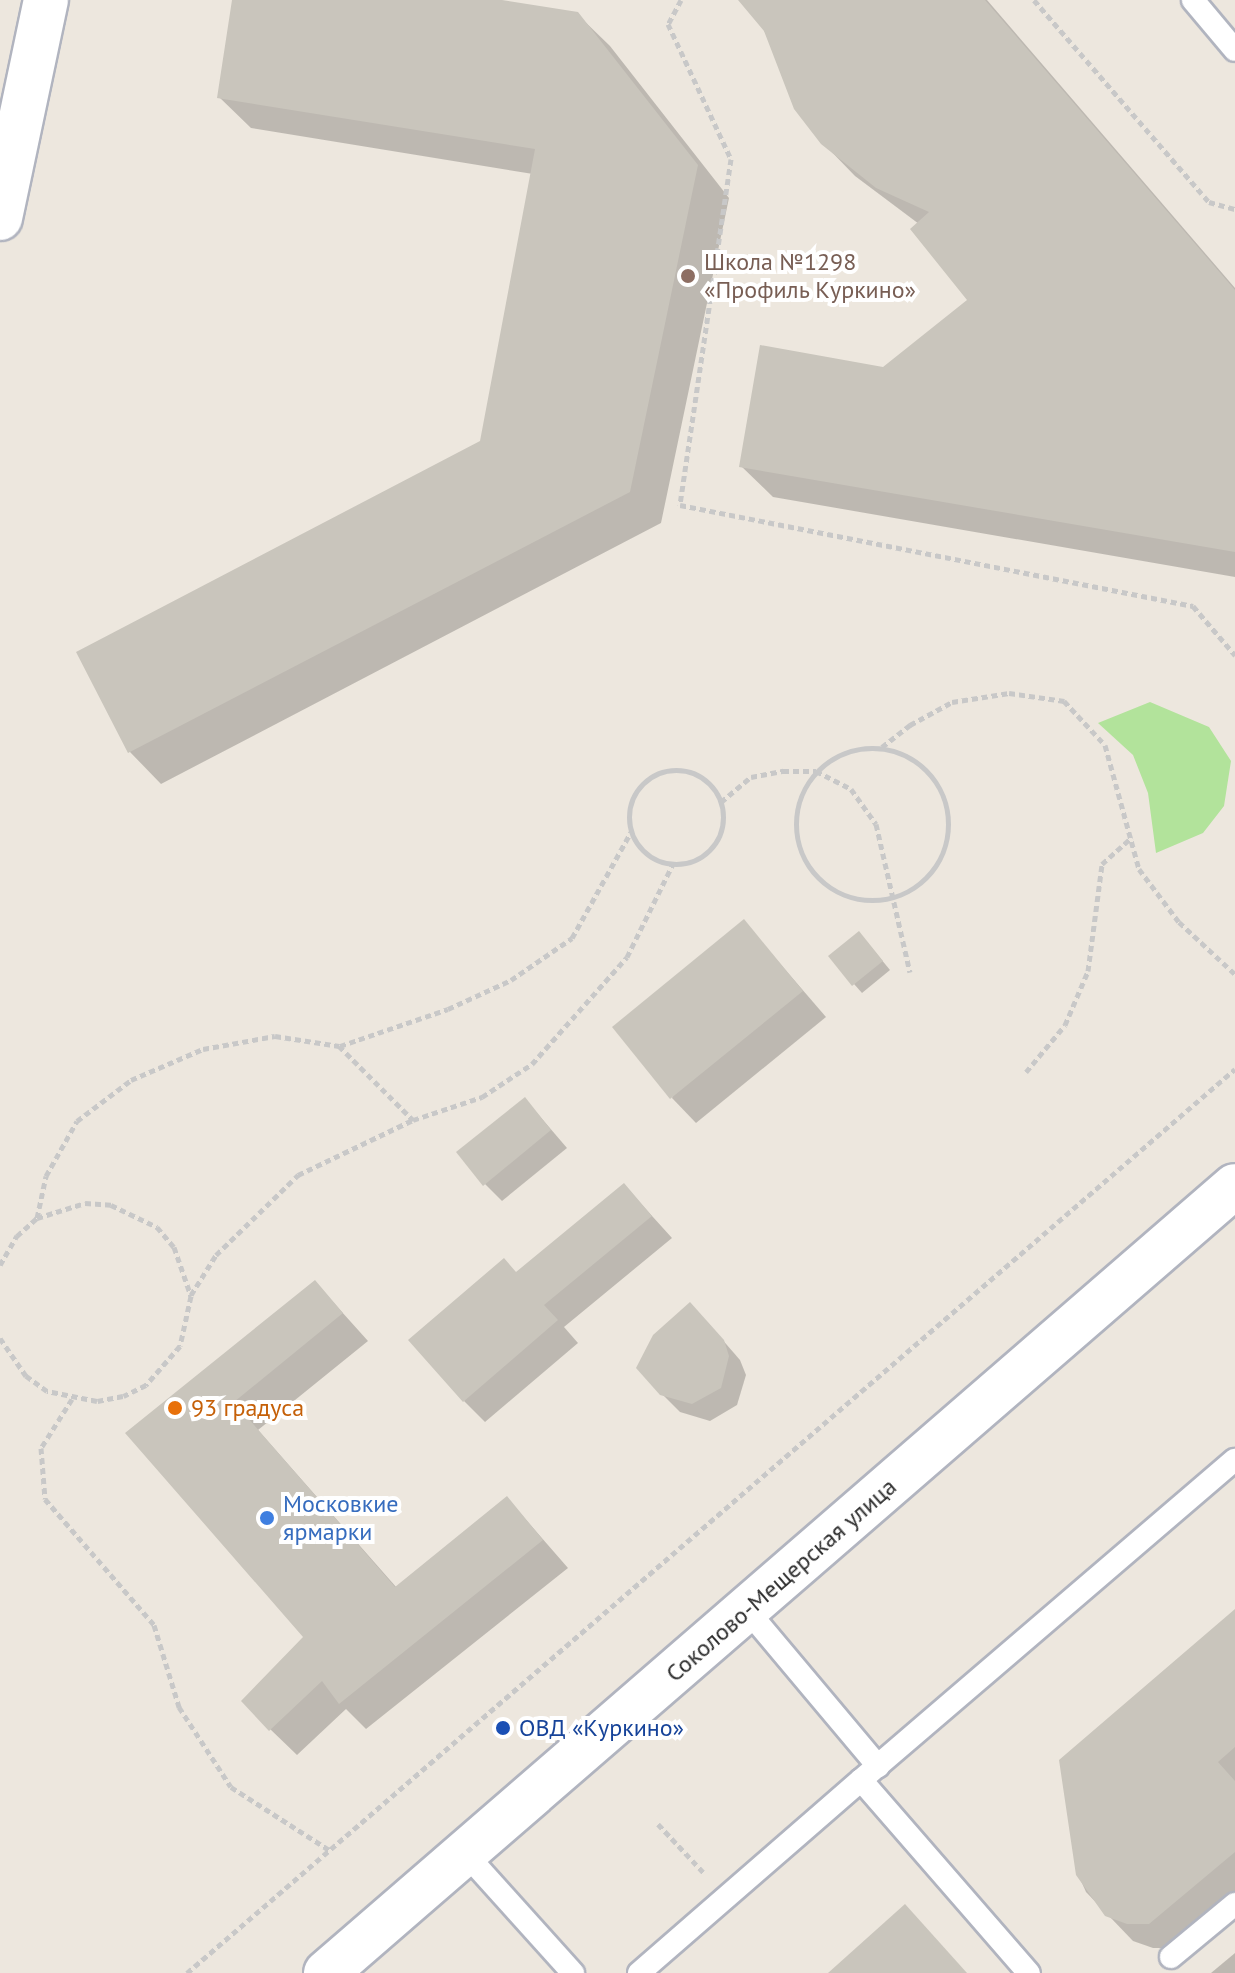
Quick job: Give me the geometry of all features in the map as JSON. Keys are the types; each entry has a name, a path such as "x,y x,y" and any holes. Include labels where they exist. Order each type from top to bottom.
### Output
{"street":[{"path":"0,218 46,0"},
{"name":"Соколово-Мещерская улица","path":"326,1973 1235,1186"}],"lane":[{"path":"1193,0 1235,50"},
{"path":"639,1973 1235,1460"},
{"path":"747,1610 869,1773 1029,1973"},
{"path":"464,1852 573,1973"},
{"path":"1171,1957 1235,1904"}],"path":[{"path":"681,0 668,24 731,159 680,505 1193,606 1235,655"},
{"path":"1034,0 1209,202 1235,209"},
{"path":"882,747 952,702 1009,693 1064,701 1105,745 1139,869 1179,922 1235,974"},
{"path":"721,802 751,777 816,771 858,748 882,747 924,768 948,809 942,856 929,876 894,896 863,899 840,893 806,861 796,814 816,771"},
{"path":"816,771 851,789 876,824 910,972"},
{"path":"37,1218 46,1176 77,1121 131,1080 203,1049 275,1036 339,1046 448,1009 511,980 572,938 631,832 633,796 660,772 696,775 721,802 719,838 692,862 673,864 655,860 631,832"},
{"path":"1026,1072 1065,1025 1088,971 1102,864 1132,837"},
{"path":"0,1338 26,1376 72,1399 123,1396 166,1368 180,1346 191,1296 216,1255 298,1175 413,1120 482,1097 532,1064 627,957 673,864"},
{"path":"339,1046 413,1120"},
{"path":"187,1973 1235,1069"},
{"path":"0,1265 17,1236 37,1218 85,1203 136,1213 174,1247 191,1296"},
{"path":"72,1399 41,1448 45,1499 154,1625 179,1707 231,1787 329,1850"},
{"path":"658,1824 726,1897"}],"green space":[{"path":"1150,702 1209,727 1231,761 1224,806 1203,833 1156,853 1148,793 1133,755 1098,723"}],"building":[{"path":"232,0 502,0 578,12 698,165 630,492 128,753 76,652 480,441 535,149 217,98"},
{"path":"738,0 985,0 1235,290 1235,552 739,467 760,345 883,367 967,300 910,229 929,212 876,188 821,144 794,109 764,31"},
{"path":"744,919 803,991 670,1099 612,1027"},
{"path":"859,931 883,961 852,986 828,956"},
{"path":"525,1097 551,1130 483,1186 456,1152"},
{"path":"624,1183 652,1216 544,1305 558,1320 463,1402 408,1340 504,1258 516,1272"},
{"path":"315,1280 343,1313 234,1402 395,1587 507,1496 543,1540 339,1704 322,1681 269,1731 241,1701 303,1637 125,1433"},
{"path":"690,1302 724,1340 729,1356 721,1388 692,1404 660,1395 636,1368 653,1335"},
{"path":"1235,1609 1235,1747 1218,1762 1235,1781 1235,1852 1149,1924 1127,1924 1105,1916 1076,1875 1059,1760"},
{"path":"905,1904 967,1973 828,1973"}],"place":[{"name":"Школа №1298 «Профиль Куркино»","path":"688,276"},
{"name":"93 градуса","path":"175,1408"},
{"name":"Московкие ярмарки","path":"267,1518"},
{"name":"ОВД «Куркино»","path":"503,1728"}]}
